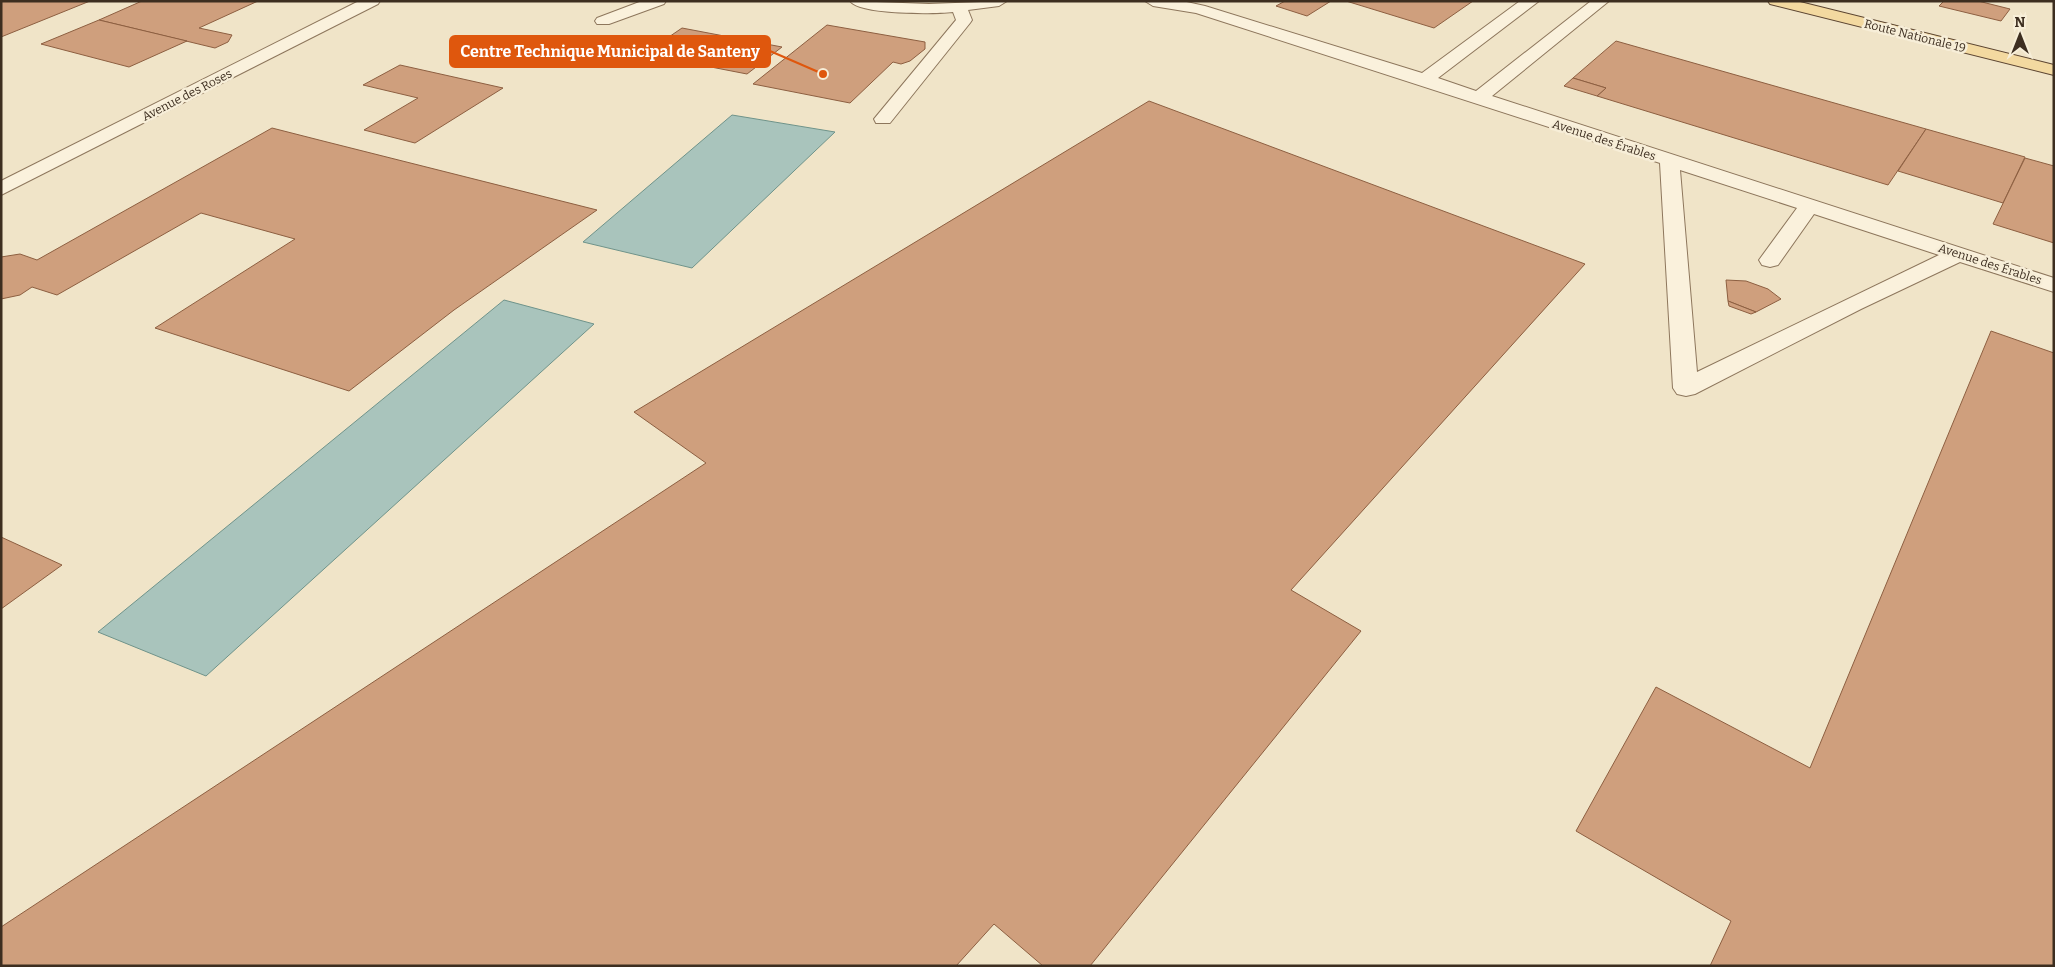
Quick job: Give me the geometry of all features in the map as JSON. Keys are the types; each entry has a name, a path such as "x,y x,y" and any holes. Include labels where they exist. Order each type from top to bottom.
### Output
{"main road":[{"name":"Route Nationale 19","path":"1776,1 2054,70"}],"street":[{"name":"Avenue des Roses","path":"1,188 372,1"},
{"path":"604,21 658,1"},
{"path":"858,1 888,8 941,10 999,1"},
{"name":"Avenue des Érables","path":"1153,1 1199,9 1479,97 2054,285"},
{"path":"1425,80 1531,1"},
{"path":"1479,97 1601,1"},
{"path":"883,120 964,20 958,7"},
{"path":"1670,161 1674,243 1686,388 1853,304 1958,254"},
{"path":"1770,260 1809,206"}],"water":[{"path":"732,115 835,132 692,268 583,242"},
{"path":"504,300 594,324 206,676 98,632"}],"building":[{"path":"1,1 90,1 1,37"},
{"path":"142,1 258,1 199,28 232,35 228,42 215,48 99,20"},
{"path":"1285,1 1331,1 1307,16 1276,6"},
{"path":"1346,1 1473,1 1434,28"},
{"path":"1944,1 1978,1 2010,9 2001,21 1939,6"},
{"path":"99,20 187,41 129,67 41,44"},
{"path":"827,25 925,42 925,49 910,61 901,64 893,62 850,103 753,84"},
{"path":"682,28 782,47 747,74 644,54"},
{"path":"1616,41 1926,129 1888,185 1597,96 1606,88 1573,78"},
{"path":"400,65 503,88 415,143 364,130 418,98 363,85"},
{"path":"1573,78 1606,88 1597,96 1564,86"},
{"path":"1149,101 1585,264 1291,590 1361,631 1090,966 1043,966 994,924 956,966 1,966 1,927 706,463 634,412"},
{"path":"272,128 597,210 454,310 349,391 155,328 295,239 201,213 57,295 32,287 20,295 1,299 1,257 20,254 37,260"},
{"path":"1926,129 2025,157 2003,203 1898,171"},
{"path":"2025,158 2054,166 2054,243 1993,224"},
{"path":"1726,280 1746,281 1768,289 1781,299 1756,312 1728,301"},
{"path":"1728,301 1756,312 1751,314 1729,306"},
{"path":"1991,331 2054,353 2054,966 1710,966 1731,921 1576,831 1656,687 1810,768"},
{"path":"1,537 62,565 1,609"}],"place":[{"name":"Centre Technique Municipal de Santeny","path":"823,74"}]}
